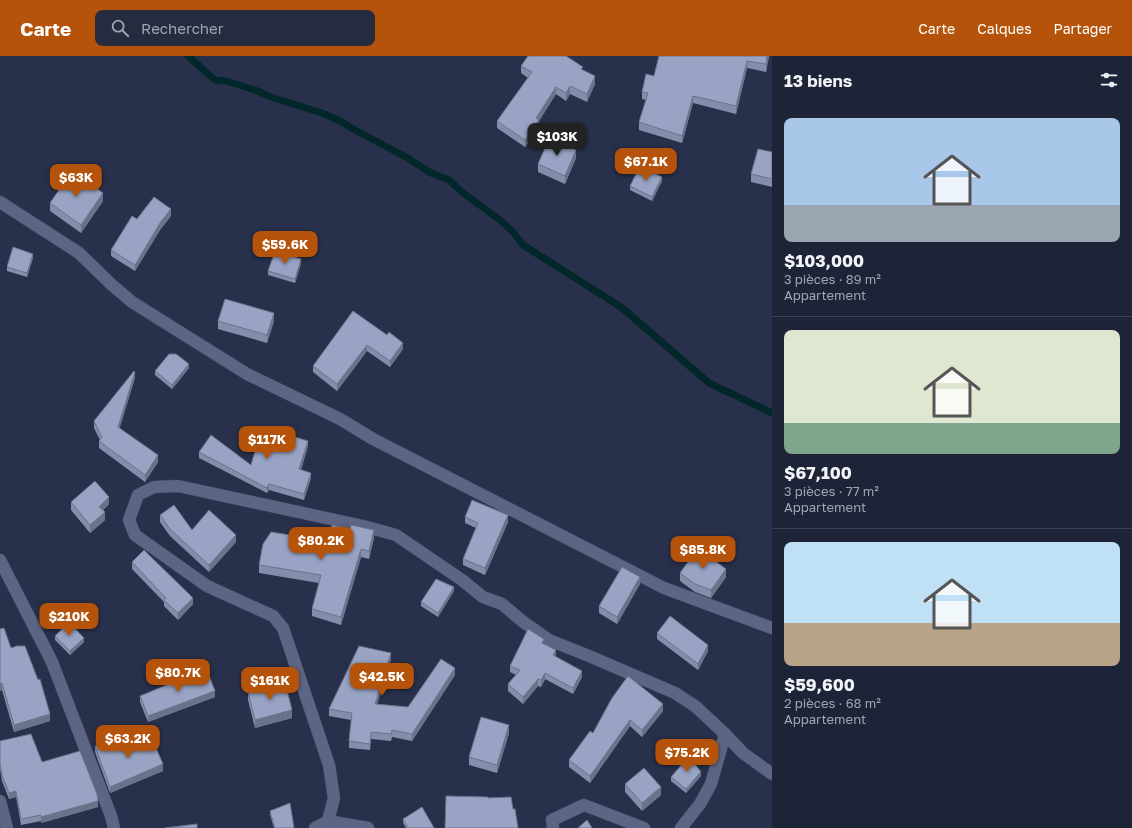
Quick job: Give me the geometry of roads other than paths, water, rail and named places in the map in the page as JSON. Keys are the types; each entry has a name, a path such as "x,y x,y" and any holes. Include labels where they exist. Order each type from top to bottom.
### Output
{"street":[{"path":"0,202 79,253 112,286 132,302 247,374 340,419 373,439 664,588 772,628"},
{"path":"328,824 334,798 329,765 283,628 273,616 207,586 134,535 130,520 138,495 154,487 178,486 363,526 396,535 462,580 483,597 502,604 522,621 549,640 675,694 695,706 743,753 772,774"},
{"path":"0,560 52,662 92,765 114,828"},
{"path":"682,828 700,804 711,784 725,734"},
{"path":"0,801 7,828"},
{"path":"554,828 552,820 584,805 644,828"},
{"path":"315,828 328,824 368,828"}],"waterway":[{"path":"188,56 215,80 226,81 322,113 342,122 406,157 431,173 449,180 462,192 500,220 514,233 523,245 621,307 709,383 772,413"}]}
